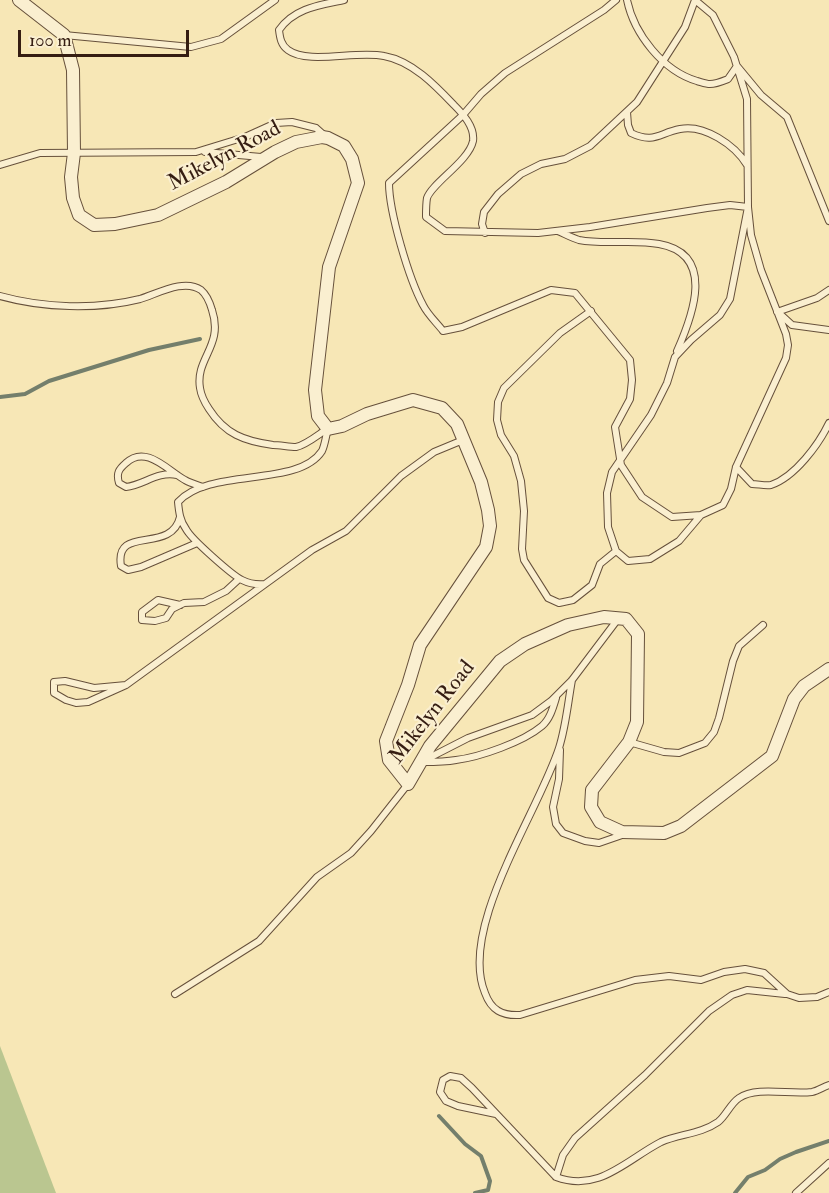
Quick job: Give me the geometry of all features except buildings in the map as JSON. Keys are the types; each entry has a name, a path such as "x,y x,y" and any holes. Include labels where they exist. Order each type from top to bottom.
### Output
{"street":[{"path":"19,0 64,35"},
{"name":"Mikelyn Road","path":"64,35 73,70 74,153 71,177 73,198 79,215 94,225 115,225 158,215 226,182 296,142 313,138 328,138"},
{"path":"328,138 344,146 352,159 358,183 329,267 315,390 318,416 328,429"},
{"name":"Mikelyn Road","path":"328,429 413,400 442,408 457,424 481,482 490,526 486,547 420,645 408,685 386,741 389,760 408,784 429,746 500,661 525,644 568,625 604,617 619,618"},
{"path":"619,618 626,619 638,634 637,722 628,741 592,790 591,807 600,822 621,832 664,833 681,826 772,756 794,699 804,686 829,669"}],"lane":[{"path":"64,35 191,47 221,39 275,0"},
{"path":"344,0 303,9 285,21 279,30 281,42 288,51 302,56 362,54 384,56 405,63 436,86 463,115 472,129 473,142 463,158 428,197 426,217 445,231 538,234 730,205 748,207"},
{"path":"485,233 482,224 484,212 498,194 522,174 541,164 565,159 590,146 637,102 685,27 695,0 713,15 737,66 747,99 748,207 751,235 788,345 786,358 736,467 723,505 701,514 672,517 642,497 621,465 615,427 630,399 632,380 630,360 575,293 551,290 462,327 443,332 424,306 410,270 389,198 389,183 505,73 616,0"},
{"path":"627,0 634,21 664,62 683,76 710,84 728,80 737,66"},
{"path":"737,66 761,95 787,117 829,220"},
{"path":"627,112 631,133 642,138 657,138 677,129 688,128 707,133 725,142 741,154 748,165"},
{"path":"196,152 245,137 276,123 292,122 316,128 328,138"},
{"path":"0,165 40,153 214,152 255,158 270,155"},
{"path":"675,357 720,315 730,299 748,207"},
{"path":"557,231 579,240 659,244 678,250 691,261 695,279 694,304 667,383 651,415 612,472 607,494 608,528 616,551 628,561 650,559 679,541 701,514"},
{"path":"0,296 50,305 90,305 122,302 179,286 192,286 201,291 209,300 214,316 216,332 212,346 204,360 200,374 200,388 206,405 217,422 229,432 245,439 298,447 328,429"},
{"path":"777,312 817,298 829,290"},
{"path":"591,311 560,333 504,388 498,402 497,420 501,435 514,456 522,481 524,560 548,598 559,603 573,600 592,585 600,564 616,551"},
{"path":"777,312 792,325 829,330"},
{"path":"736,467 752,484 769,486 784,478 806,458 821,440 829,423"},
{"path":"266,584 254,585 239,579 197,543 185,529 180,517 178,502 186,493 204,487 304,468 322,451 328,429"},
{"path":"126,685 94,688 65,681 54,682 54,693 76,703 88,702 126,685 312,550 346,531 401,476 434,452 464,440"},
{"path":"177,475 160,474 135,486 126,487 119,483 117,476 119,469 130,459 139,456 160,462 177,475 204,487"},
{"path":"180,517 178,526 168,535 134,542 124,547 120,556 121,566 128,570 141,567 197,543"},
{"path":"180,605 158,600 142,612 142,620 155,621 166,618 172,609 180,605 204,602 226,591 239,579"},
{"path":"420,763 468,738 532,715 572,680 619,618"},
{"path":"628,741 664,752 680,753 705,743 714,732 719,718 733,660 739,646 763,625"},
{"path":"572,680 560,746 559,779 553,807 556,824 563,833 572,837 599,843 631,832"},
{"path":"420,763 457,760 484,753 526,737 543,725 553,710 556,696"},
{"path":"560,746 541,794 499,880 486,918 478,967 479,980 492,1007 508,1016 520,1016 635,980 669,976 701,980 724,972 745,969 764,973 787,994"},
{"path":"175,994 259,941 317,877 351,853 408,784"},
{"path":"556,1177 564,1155 575,1138 645,1075 709,1011 732,995 747,990 787,994 799,998 817,997 829,992"},
{"path":"496,1114 458,1106 446,1101 440,1092 443,1080 450,1076 460,1078 496,1114 556,1177 569,1186 587,1185 605,1180 625,1169 662,1142 718,1122 738,1098 754,1092 813,1092 829,1085"},
{"path":"796,1193 829,1163"}],"green space":[{"path":"0,1046 56,1193 0,1193"}],"waterway":[{"path":"0,397 25,394 49,381 149,350 200,339"},
{"path":"439,1116 465,1144 481,1156 490,1181 488,1190 475,1193"},
{"path":"735,1193 748,1177 765,1170 780,1159 829,1141"}]}
